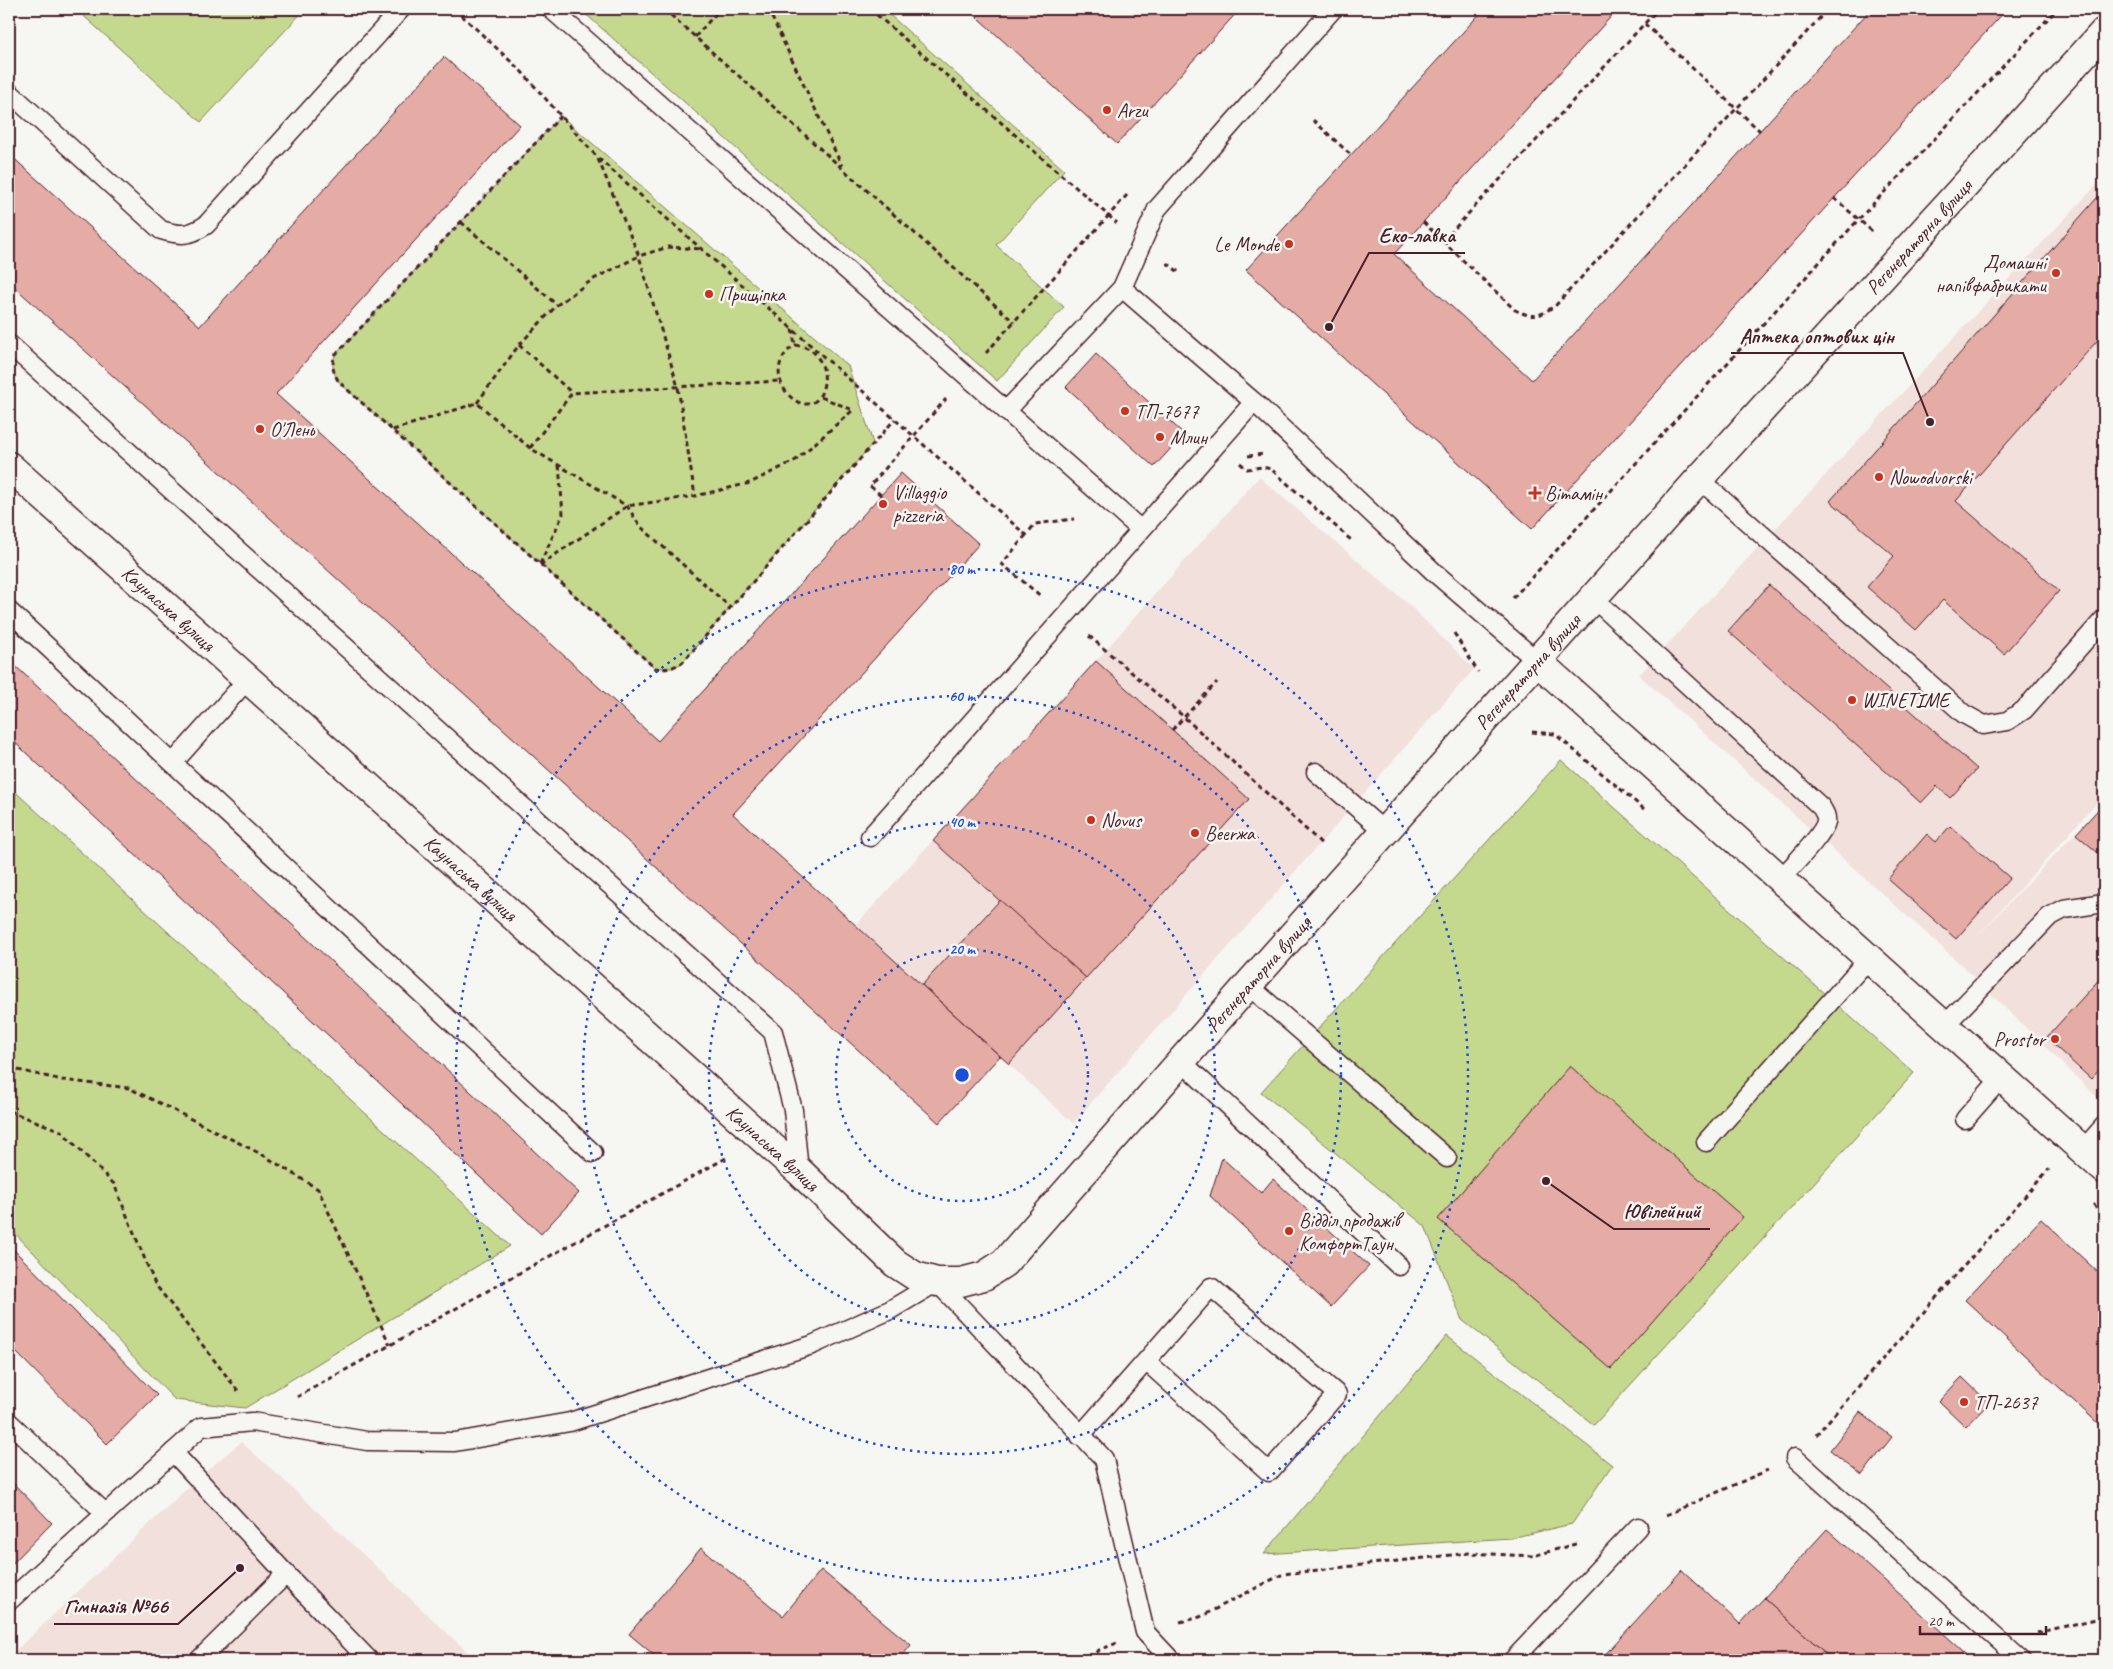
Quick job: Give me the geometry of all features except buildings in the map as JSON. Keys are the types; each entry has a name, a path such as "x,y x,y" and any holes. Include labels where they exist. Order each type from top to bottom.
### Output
{"street":[{"name":"Регенераторна вулиця","path":"938,1282 961,1282 984,1276 1004,1263 1537,660 2104,32"},
{"name":"Каунаська вулиця","path":"9,466 799,1171 895,1263 915,1276 938,1282"},
{"path":"1537,660 2104,1169"}],"lane":[{"path":"9,92 162,230 178,235 194,233 206,225 401,9"},
{"path":"551,9 1140,529"},
{"path":"1006,411 1122,288 1157,209 1333,9"},
{"path":"1122,288 1254,402 1435,573 1537,660"},
{"path":"9,344 773,1032 793,1110 799,1171"},
{"path":"870,837 1254,402"},
{"path":"1699,479 1964,714 1984,725 2007,721 2024,710 2104,619"},
{"path":"1594,599 1821,807 1826,815 1826,822 1822,832 1781,879"},
{"path":"9,611 593,1154"},
{"path":"173,763 247,680"},
{"path":"1316,772 1385,832"},
{"path":"1944,1026 2049,917 2064,909 2104,902"},
{"path":"1706,1142 1869,958"},
{"path":"1248,985 1447,1158"},
{"path":"1181,1061 1400,1266"},
{"path":"1965,1119 2002,1077"},
{"path":"2083,1150 2104,1126"},
{"path":"9,1601 201,1427 252,1422 367,1441 455,1442 570,1422 812,1345 890,1310 938,1282 1080,1436 1104,1459 1145,1632 1170,1660"},
{"path":"1080,1436 1211,1287 1337,1394 1269,1472 1146,1361"},
{"path":"9,1422 105,1513"},
{"path":"173,1452 369,1660"},
{"path":"1795,1458 2021,1660"},
{"path":"1513,1660 1638,1527"},
{"path":"199,1660 286,1574"}],"path":[{"path":"456,9 522,72 597,157 1026,535"},
{"path":"664,9 1014,322"},
{"path":"695,37 720,9"},
{"path":"768,9 844,169"},
{"path":"870,9 1108,216 1180,273"},
{"path":"1443,241 1658,9"},
{"path":"1423,222 1515,310 1530,316 1544,314 1556,305 1828,9"},
{"path":"1510,601 1859,219 2057,9"},
{"path":"1645,24 1760,131"},
{"path":"561,116 335,355 332,364 338,382 654,668 673,668 682,663 895,419"},
{"path":"1313,120 1351,155"},
{"path":"597,157 639,256 678,387 695,496"},
{"path":"1834,198 1901,257"},
{"path":"881,495 870,486 1108,216"},
{"path":"461,222 557,304"},
{"path":"392,430 477,404 519,345 557,304 592,280 639,256 668,247 703,250"},
{"path":"792,328 796,345"},
{"path":"519,345 572,393 779,381"},
{"path":"796,345 809,347 818,356 824,370 824,384 821,397 810,404 798,403 788,395 779,381 780,365 784,353 796,345"},
{"path":"530,448 572,393"},
{"path":"540,565 627,506 695,496 750,483 796,460 853,410 821,397"},
{"path":"477,404 530,448 627,506 640,526 731,608"},
{"path":"1218,443 1247,469 1262,466 1271,469 1357,546"},
{"path":"540,565 563,514 559,465"},
{"path":"1044,599 1002,564 1035,524 1074,519"},
{"path":"1449,627 1466,650 1483,680"},
{"path":"1085,633 1184,717 1324,846"},
{"path":"1172,730 1216,682"},
{"path":"9,1068 62,1080 129,1088 263,1156 318,1189 390,1345"},
{"path":"9,1111 61,1131 114,1184 155,1284 241,1394 252,1422 726,1158"},
{"path":"1638,1527 1795,1458 2051,1166"},
{"path":"1145,1632 1200,1617 1282,1574 1469,1553 1533,1556 1580,1543"},
{"path":"2001,1642 2104,1616"}],"shaded area":[{"path":"2104,177 2104,795 1974,940 2104,803 2104,1104 1956,960 1639,675"},
{"path":"1259,477 1408,604 1474,669 1073,1123 856,925 1096,661"},
{"path":"241,1442 476,1660 9,1660 9,1657 198,1478"}],"green space":[{"path":"76,9 305,9 201,122"},
{"path":"580,9 883,9 1064,170 996,245 1064,307 997,381"},
{"path":"561,116 848,366 873,443 682,663 673,668 655,668 339,382 333,369 335,355"},
{"path":"1561,760 1914,1073 1594,1425 1462,1320 1425,1226 1261,1092"},
{"path":"9,786 510,1246 245,1408 175,1400 9,1227"},
{"path":"1447,1336 1612,1465 1572,1524 1511,1538 1264,1554"}],"place":[{"name":"Arzu","path":"1107,110"},
{"name":"Le Monde","path":"1289,244"},
{"name":"Домашні напівфабрикати","path":"2056,273"},
{"name":"Прищіпка","path":"709,294"},
{"name":"Еко-лавка","path":"1329,327"},
{"name":"ТП-7677","path":"1125,411"},
{"name":"Аптека оптових цін","path":"1930,422"},
{"name":"О'Лень","path":"260,429"},
{"name":"Млин","path":"1160,437"},
{"name":"Nowodvorski","path":"1879,477"},
{"name":"Вітамін","path":"1535,493"},
{"name":"Villaggio pizzeria","path":"883,504"},
{"name":"WINETIME","path":"1852,700"},
{"name":"Novus","path":"1091,820"},
{"name":"Beerжа","path":"1195,833"},
{"name":"Prostor","path":"2055,1039"},
{"name":"Ювілейний","path":"1546,1181"},
{"name":"Відділ продажів КомфортТаун","path":"1289,1231"},
{"name":"ТП-2637","path":"1964,1402"},
{"name":"Гімназія №66","path":"240,1568"}]}
